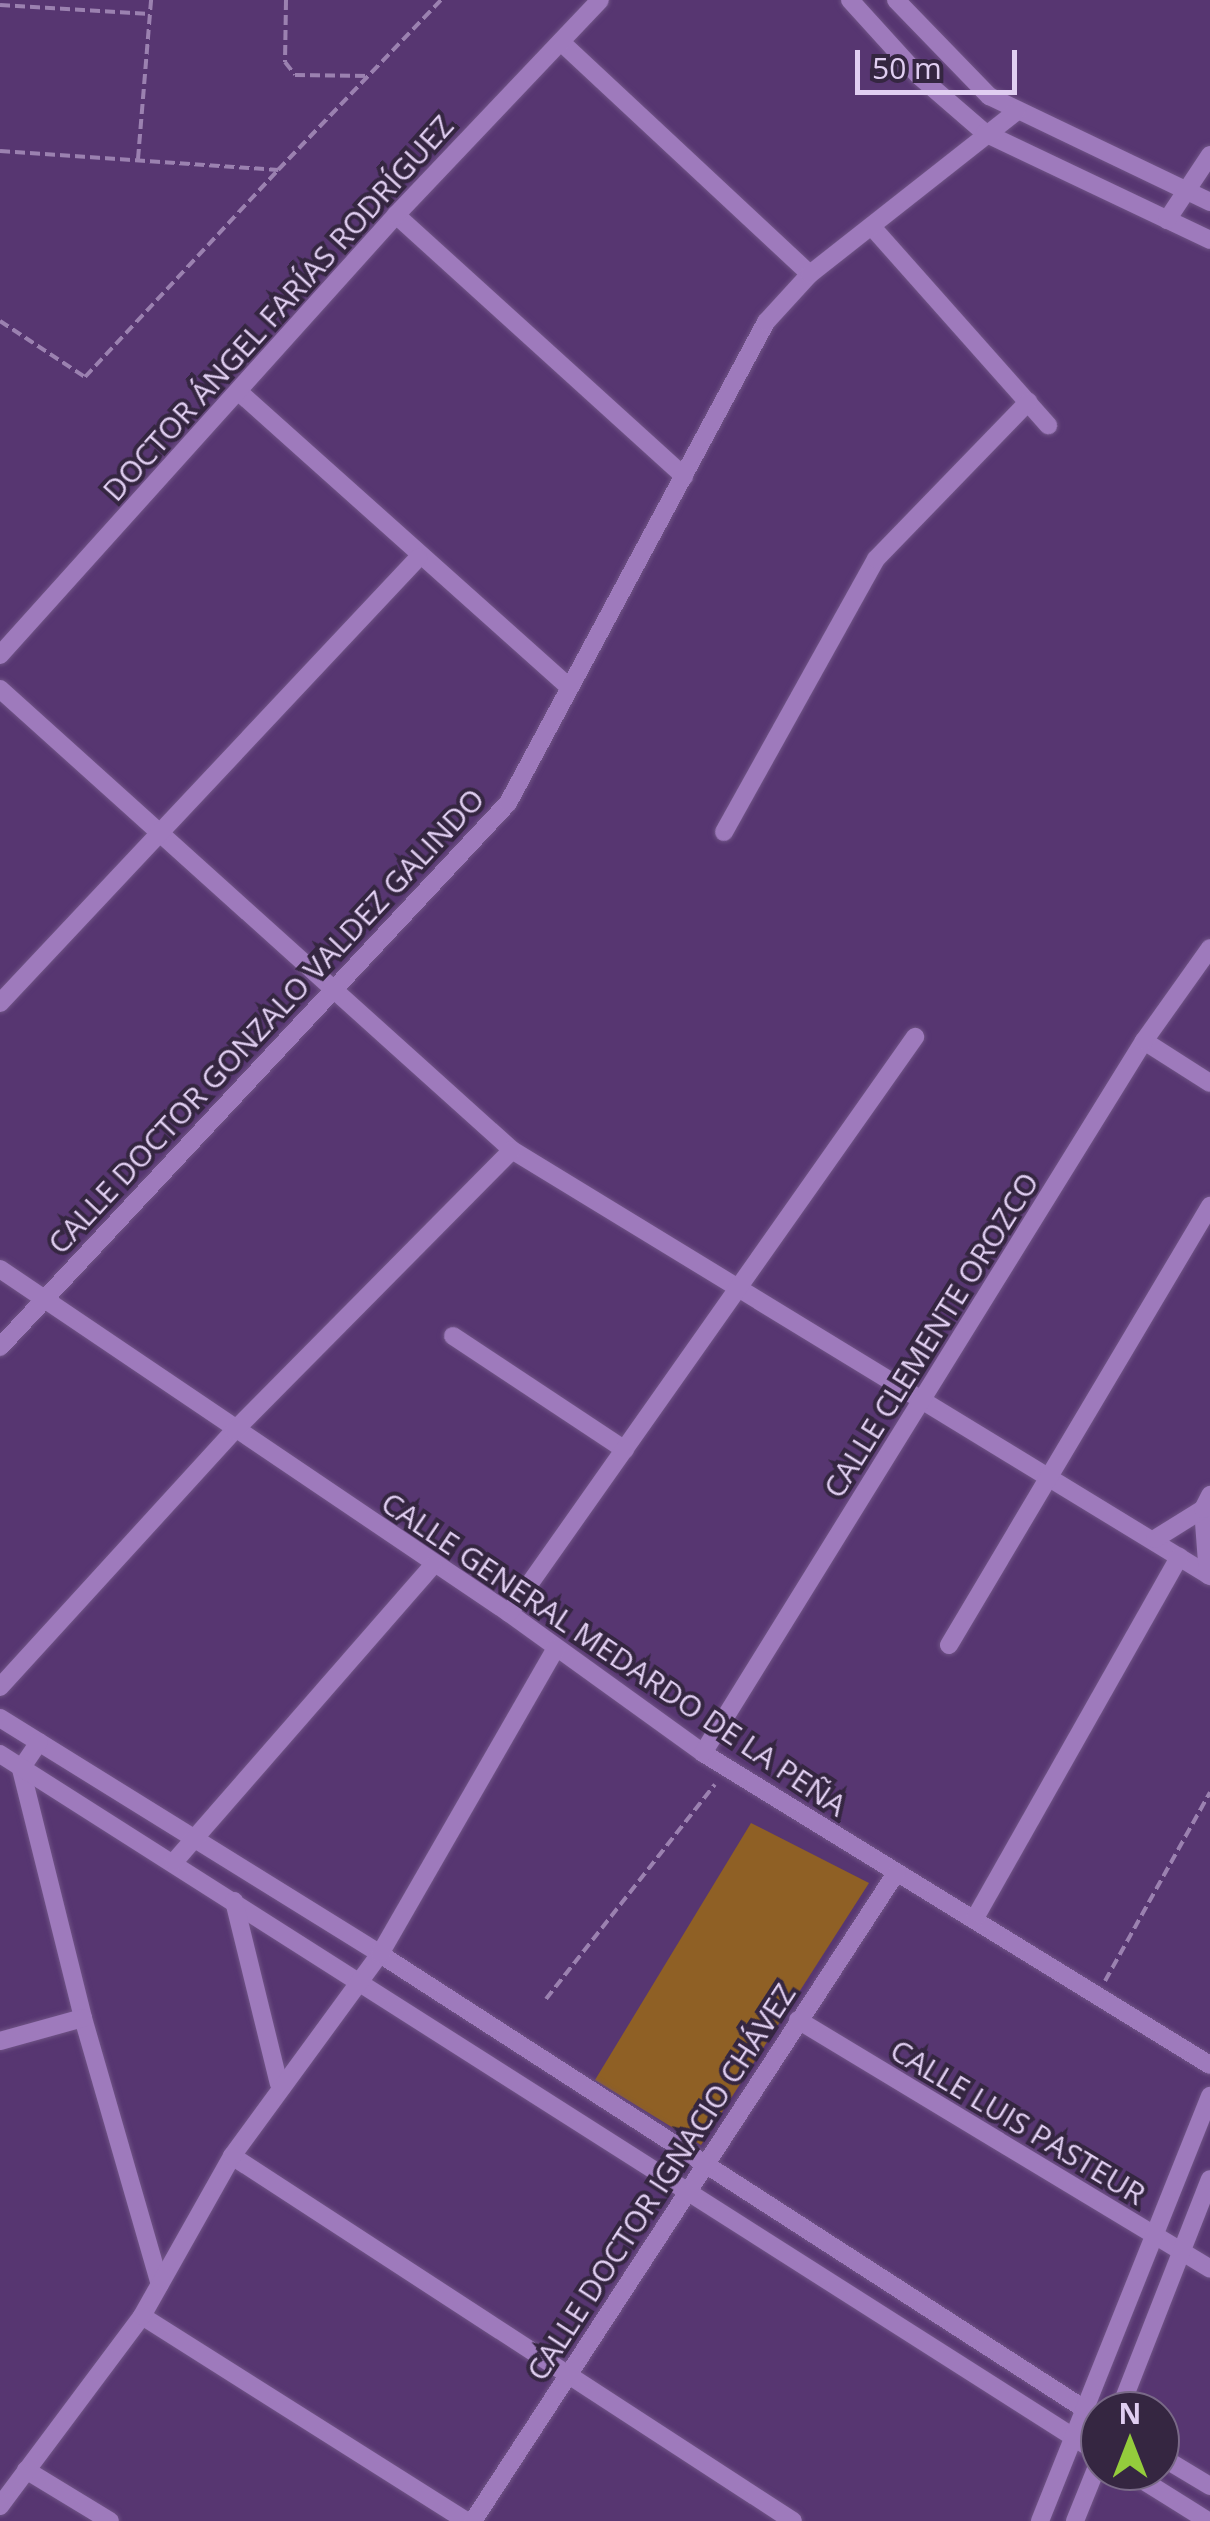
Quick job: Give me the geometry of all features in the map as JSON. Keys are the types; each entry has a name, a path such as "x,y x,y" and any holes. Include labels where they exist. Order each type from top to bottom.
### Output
{"street":[{"name":"DOCTOR ÁNGEL FARÍAS RODRÍGUEZ","path":"0,655 396,215 600,0"},
{"path":"850,0 919,76 985,133 1210,240"},
{"path":"896,0 965,76 1017,111 1210,202"},
{"path":"561,42 810,274"},
{"name":"CALLE DOCTOR GONZALO VALDEZ GALINDO","path":"0,1347 508,803 567,685 757,336 810,274 1017,111"},
{"path":"1167,220 1210,155"},
{"path":"396,215 684,476"},
{"path":"873,228 1048,426"},
{"path":"239,392 418,558 567,685"},
{"path":"724,832 876,559 1028,402"},
{"path":"0,1003 418,558"},
{"path":"0,689 512,1150 926,1398 1209,1575"},
{"name":"CALLE CLEMENTE OROZCO","path":"703,1753 1144,1041 1210,948"},
{"path":"509,1613 915,1037"},
{"path":"1144,1041 1210,1083"},
{"path":"0,1688 234,1431 512,1150"},
{"path":"949,1645 1210,1206"},
{"name":"CALLE GENERAL MEDARDO DE LA PEÑA","path":"0,1270 509,1613 703,1753 1210,2065"},
{"path":"453,1336 625,1450"},
{"path":"1155,1540 1206,1502"},
{"path":"1206,1502 1209,1575"},
{"path":"975,1918 1179,1556"},
{"path":"174,1862 192,1836 433,1565"},
{"path":"0,2506 142,2316 232,2156 280,2084 380,1954 556,1648"},
{"path":"0,1718 380,1954 1080,2406"},
{"path":"40,1742 21,1770 82,2018 160,2284"},
{"path":"0,1754 362,1980 1080,2443"},
{"name":"CALLE DOCTOR IGNACIO CHÁVEZ","path":"470,2521 896,1873"},
{"path":"234,1901 280,2084"},
{"path":"0,2041 82,2018"},
{"name":"CALLE LUIS PASTEUR","path":"798,2020 1210,2269"},
{"path":"1100,2391 1152,2236 1210,2096"},
{"path":"232,2156 567,2378 793,2521"},
{"path":"1126,2391 1210,2179"},
{"path":"142,2316 470,2521"},
{"path":"1040,2521 1080,2429"},
{"path":"1180,2468 1210,2486"},
{"path":"26,2470 110,2521"},
{"path":"1075,2521 1087,2491"},
{"path":"1160,2491 1208,2521"}],"path":[{"path":"138,159 151,0"},
{"path":"286,0 285,62 295,75 370,76"},
{"path":"0,321 84,377 441,0"},
{"path":"0,5 150,14"},
{"path":"0,152 278,170"},
{"path":"546,1999 728,1769"},
{"path":"1098,1994 1210,1792"}],"shaded area":[{"path":"751,1823 869,1883 701,2145 595,2080"}]}
